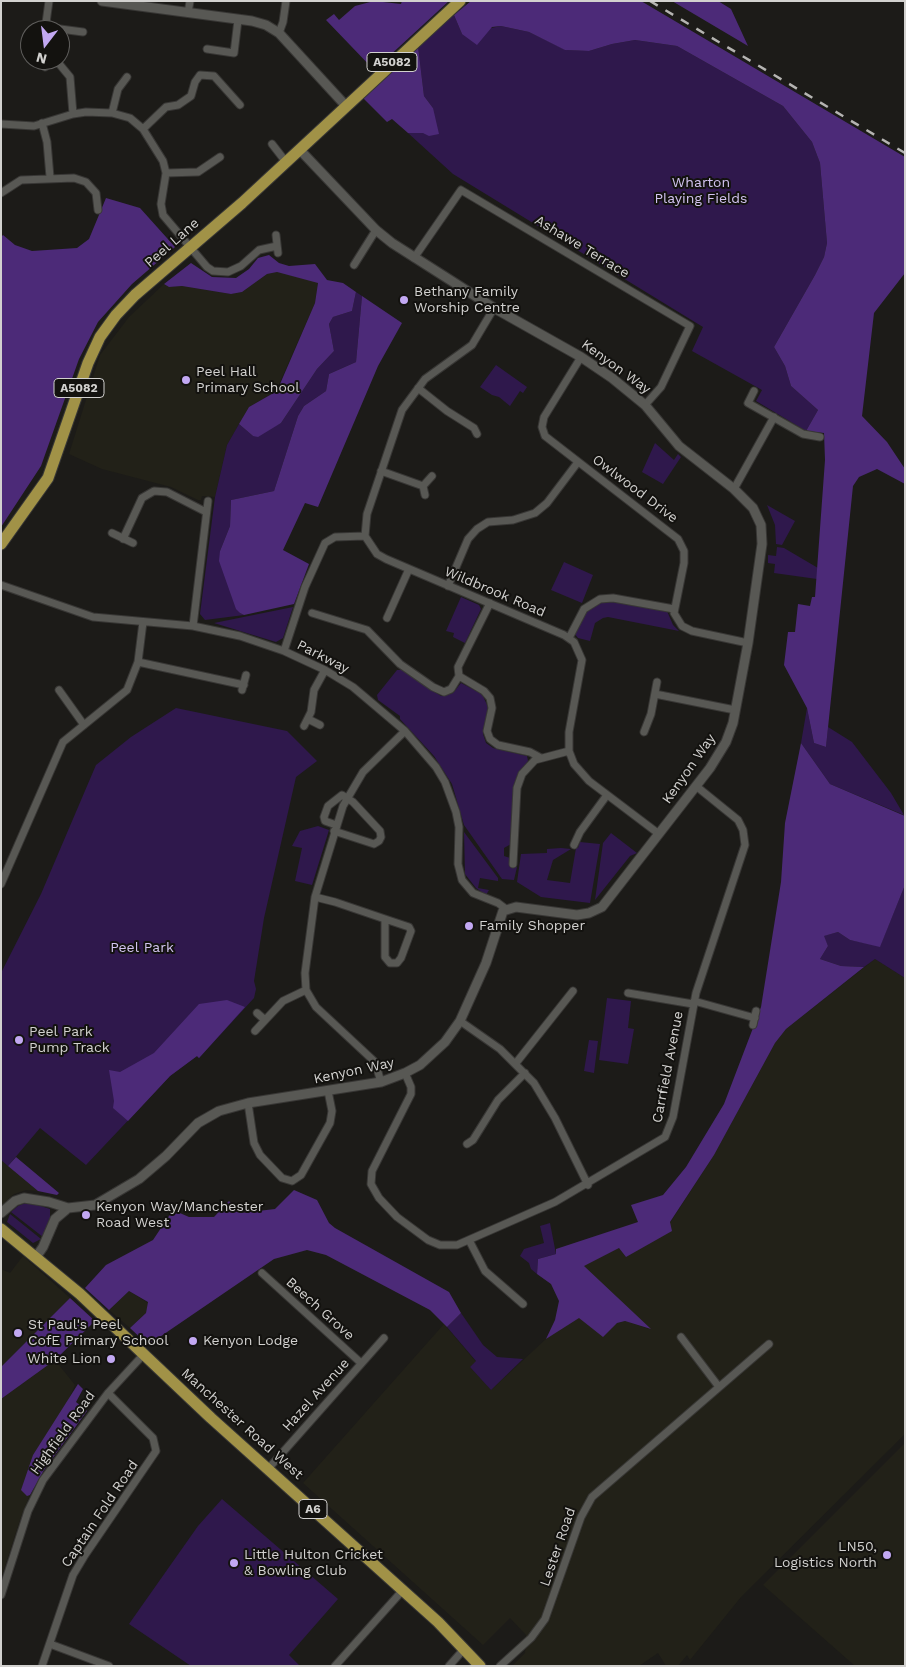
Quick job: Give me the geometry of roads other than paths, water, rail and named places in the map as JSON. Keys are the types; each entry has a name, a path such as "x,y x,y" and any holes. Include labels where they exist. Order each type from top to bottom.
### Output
{"main road":[{"name":"Peel Lane","path":"1,544 31,505 48,478 85,370 100,337 126,304 300,150 438,19 460,1"},
{"name":"Manchester Road West","path":"1,1229 83,1297 268,1469 403,1590 465,1648 480,1666"}],"street":[{"path":"46,20 49,1"},
{"path":"102,1 238,20 266,26 279,33 346,106"},
{"path":"188,13 190,1"},
{"path":"279,33 283,22 286,1"},
{"path":"207,50 234,53 238,20"},
{"path":"70,31 83,32"},
{"path":"63,70 70,77 73,114"},
{"path":"143,128 166,107 178,106 191,96 195,82 200,75 214,76 234,92 240,105"},
{"path":"112,113 117,82 127,77"},
{"path":"1,124 26,127 73,114 112,113 130,118 143,128 157,149 166,173 161,204 163,215 207,267 220,272 235,270 259,250 278,249 276,235"},
{"path":"42,123 47,142 50,177"},
{"path":"272,144 286,162"},
{"name":"Kenyon Way","path":"1,1213 15,1201 24,1198 49,1202 68,1208 88,1207 108,1199 152,1169 198,1123 219,1111 248,1103 381,1082 405,1073 437,1050 460,1021 486,963 501,914 506,909 516,907 577,915 596,910 612,897 696,786 726,742 735,710 759,576 762,532 753,508 734,489 679,446 645,405 581,357 494,308 414,258 376,230 300,150"},
{"path":"166,173 198,172 220,157"},
{"path":"213,163 219,170"},
{"path":"1,193 21,180 50,177 74,178 86,182 96,193 99,203 98,210"},
{"name":"Ashawe Terrace","path":"414,258 461,190 690,326 661,387 645,405"},
{"path":"354,263 376,230"},
{"path":"284,651 305,587 325,543 334,537 365,536 367,514 402,410 434,367 472,345 494,308"},
{"name":"Owlwood Drive","path":"581,357 544,417 542,427 549,440 678,539 684,551 684,563 674,609"},
{"path":"418,388 446,411 476,431 482,425"},
{"path":"754,391 748,403 808,436 820,437"},
{"path":"734,489 774,418"},
{"path":"448,586 468,539 477,529 488,522 513,520 534,513 547,503 578,462"},
{"path":"381,471 424,486"},
{"path":"425,495 424,486 432,476"},
{"path":"123,538 140,503 150,492 158,490 167,492 206,512"},
{"path":"193,626 208,501"},
{"path":"112,533 133,543"},
{"name":"Wildbrook Road","path":"365,536 377,554 569,638"},
{"path":"387,618 409,569"},
{"name":"Parkway","path":"1,585 93,617 193,626 240,636 284,651 325,670 372,701 405,731 436,767 452,797 459,827 458,864 463,880 473,893 498,903 506,909"},
{"path":"659,834 580,772 569,752 569,732 582,660 578,646 569,638 584,609 600,599 613,598 674,609 679,622 686,629 748,643"},
{"path":"312,613 367,630 392,658 439,691 448,691 459,676 458,667 490,603"},
{"path":"392,607 400,610"},
{"path":"323,625 325,616"},
{"path":"1,884 60,747 66,738 122,696 131,683 138,662 144,622"},
{"path":"138,662 243,687 246,675"},
{"path":"304,726 308,718 314,690 325,670"},
{"path":"459,676 484,691 490,698 492,708 487,731 490,739 498,745 530,752 541,758"},
{"path":"644,732 657,682"},
{"path":"59,690 84,724"},
{"path":"654,694 735,710"},
{"path":"308,718 320,726"},
{"path":"381,1082 375,1062 316,1007 306,990 304,973 316,897 335,828 346,797 363,772 405,731"},
{"path":"514,864 510,852 518,783 525,769 541,758 569,752"},
{"name":"Carrfield Avenue","path":"405,1073 411,1087 411,1094 371,1175 373,1190 434,1244 452,1246 556,1202 588,1185 666,1137 673,1117 693,1003 745,840 738,820 696,786"},
{"path":"574,845 580,832 607,795"},
{"path":"338,796 346,797 380,831 380,842 374,844 335,828 323,819 326,808 338,796"},
{"path":"316,897 386,919 411,929 401,958 397,963 390,963 384,957 386,919"},
{"path":"255,1031 288,997 306,990"},
{"path":"516,1063 564,996 573,991"},
{"path":"632,996 693,1003 755,1018"},
{"path":"257,1013 265,1020"},
{"path":"460,1021 488,1040 516,1063 544,1097 588,1185"},
{"path":"467,1144 476,1136 498,1100 525,1073"},
{"path":"248,1103 254,1142 260,1155 282,1178 292,1181 301,1175 330,1123 332,1110 328,1091"},
{"path":"36,1257 43,1247 55,1218 68,1208"},
{"path":"469,1240 485,1271 523,1304"},
{"name":"Beech Grove","path":"262,1273 361,1363"},
{"path":"681,1337 719,1387"},
{"name":"Hazel Avenue","path":"268,1469 384,1338"},
{"name":"Lester Road","path":"500,1666 532,1638 545,1619 581,1517 592,1497 769,1344"},
{"name":"Highfield Road","path":"1,1595 35,1495 51,1467 108,1394 144,1354"},
{"name":"Captain Fold Road","path":"42,1666 70,1584 79,1565 156,1451 155,1442 150,1434 108,1394"},
{"path":"335,1666 403,1590"},
{"path":"50,1644 109,1666"},
{"path":"449,1666 465,1648"}],"railway":[{"path":"650,1 905,153"}],"place":[{"name":"Bethany Family Worship Centre","path":"404,300"},
{"name":"Peel Hall Primary School","path":"186,380"},
{"name":"Family Shopper","path":"469,926"},
{"name":"Peel Park Pump Track","path":"19,1040"},
{"name":"Kenyon Way/Manchester Road West","path":"86,1215"},
{"name":"St Paul's Peel CofE Primary School","path":"18,1333"},
{"name":"Kenyon Lodge","path":"193,1341"},
{"name":"White Lion","path":"111,1359"},
{"name":"LN50, Logistics North","path":"887,1555"},
{"name":"Little Hulton Cricket & Bowling Club","path":"234,1563"}],"park label":[{"name":"Wharton Playing Fields","path":"701,192"},
{"name":"Peel Park","path":"142,948"}]}
